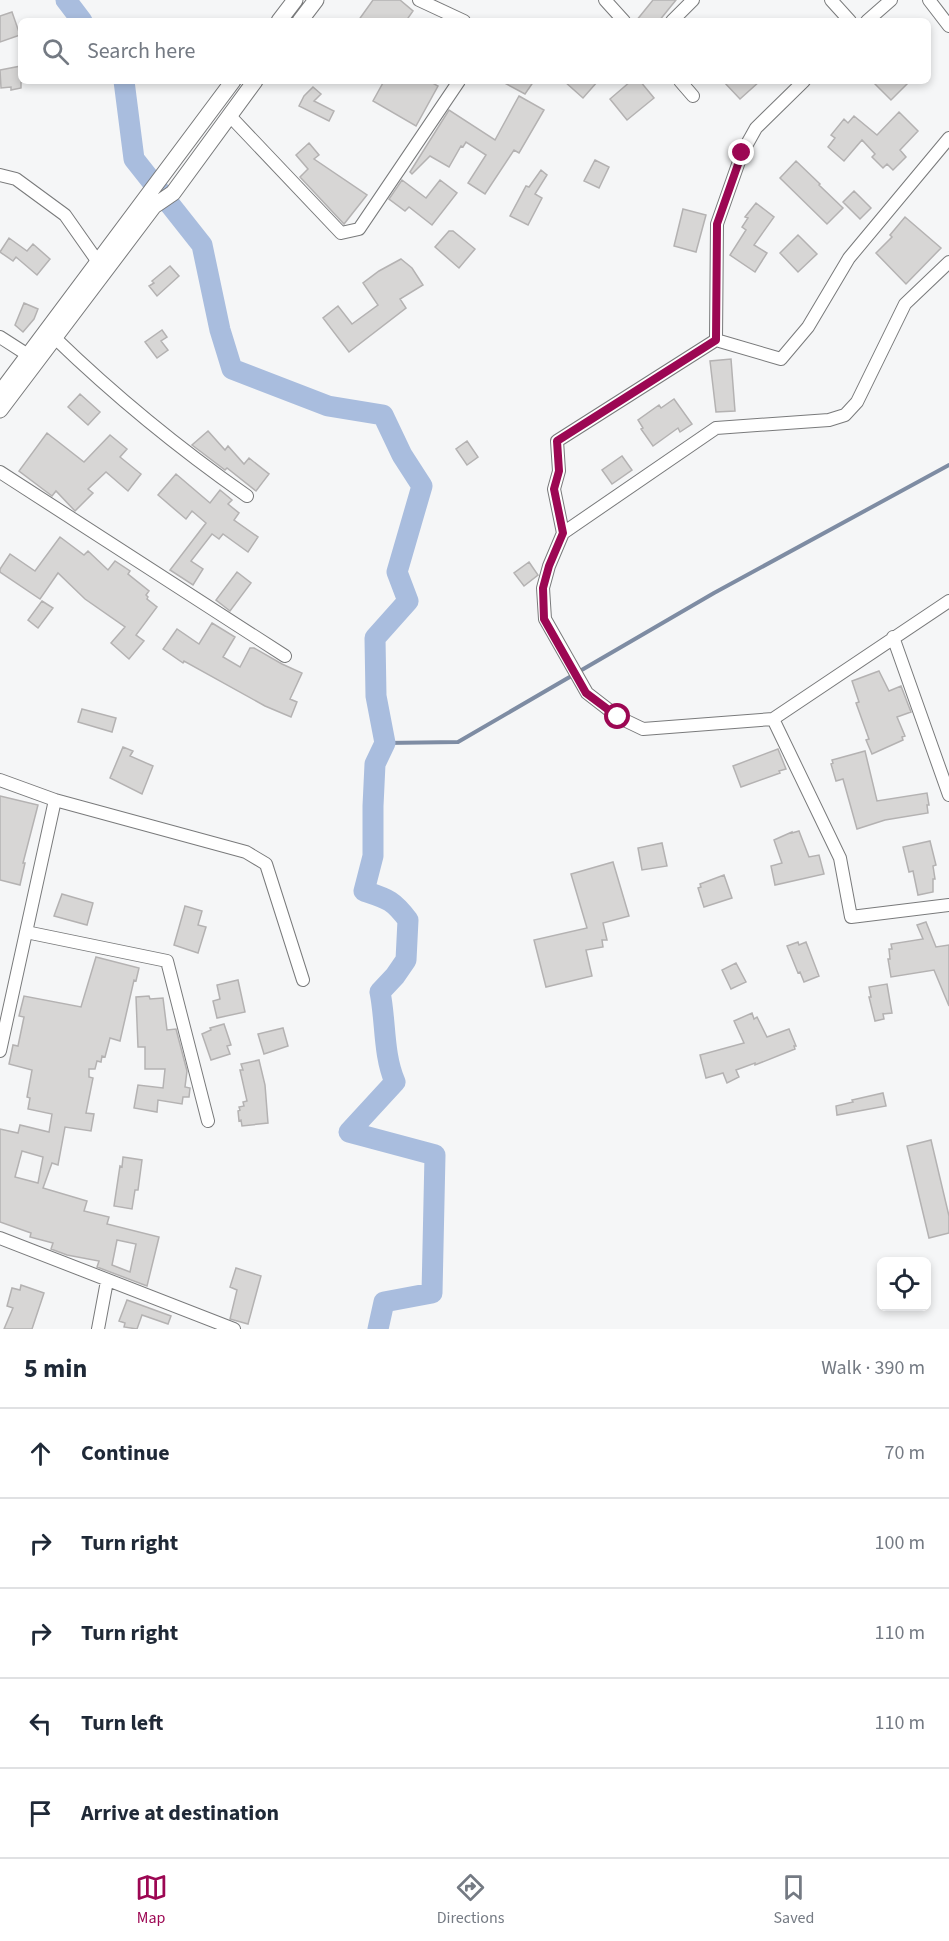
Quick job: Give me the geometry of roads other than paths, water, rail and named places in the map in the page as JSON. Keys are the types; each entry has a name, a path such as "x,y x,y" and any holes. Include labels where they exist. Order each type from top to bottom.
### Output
{"main road":[{"path":"281,18 295,0"},
{"path":"302,18 316,0"},
{"path":"0,393 231,84"},
{"path":"0,410 154,206 173,192 253,84"}],"street":[{"path":"419,0 458,18"},
{"path":"605,0 621,18"},
{"path":"675,18 693,0"},
{"path":"831,0 847,18"},
{"path":"870,18 891,0"},
{"path":"928,0 949,26"},
{"path":"229,115 341,233 359,230 457,84"},
{"path":"683,84 693,96"},
{"path":"716,340 717,224 742,153 756,128 801,84"},
{"path":"563,533 554,489 559,471 557,441 716,340 781,359 808,327 849,258 949,138"},
{"path":"0,176 16,179 65,215 98,262"},
{"path":"949,262 905,304 857,402 845,415 829,420 716,428 563,533 549,566 543,588 544,619 586,693 618,717 643,729 773,719 949,601"},
{"path":"0,337 28,355"},
{"path":"55,338 100,382 176,445 247,496"},
{"path":"0,472 285,656"},
{"path":"893,637 949,795"},
{"path":"773,719 840,858 851,917 949,905"},
{"path":"0,780 55,800 246,852 266,864 303,980"},
{"path":"0,1051 55,800"},
{"path":"26,932 167,961 208,1121"},
{"path":"0,1238 228,1328"},
{"path":"98,1329 107,1281"}],"waterway":[{"path":"66,0 80,18"},
{"path":"124,84 134,159 202,245 220,330 232,369 328,406 383,415 402,455 422,486 397,572 408,601 375,638 376,696 385,743 375,764 373,856 364,891 389,901 408,920 406,960 380,992 387,1049 395,1082 349,1132 435,1155 432,1293 384,1302 378,1329"},
{"path":"385,743 458,742 714,593 949,465"}]}
